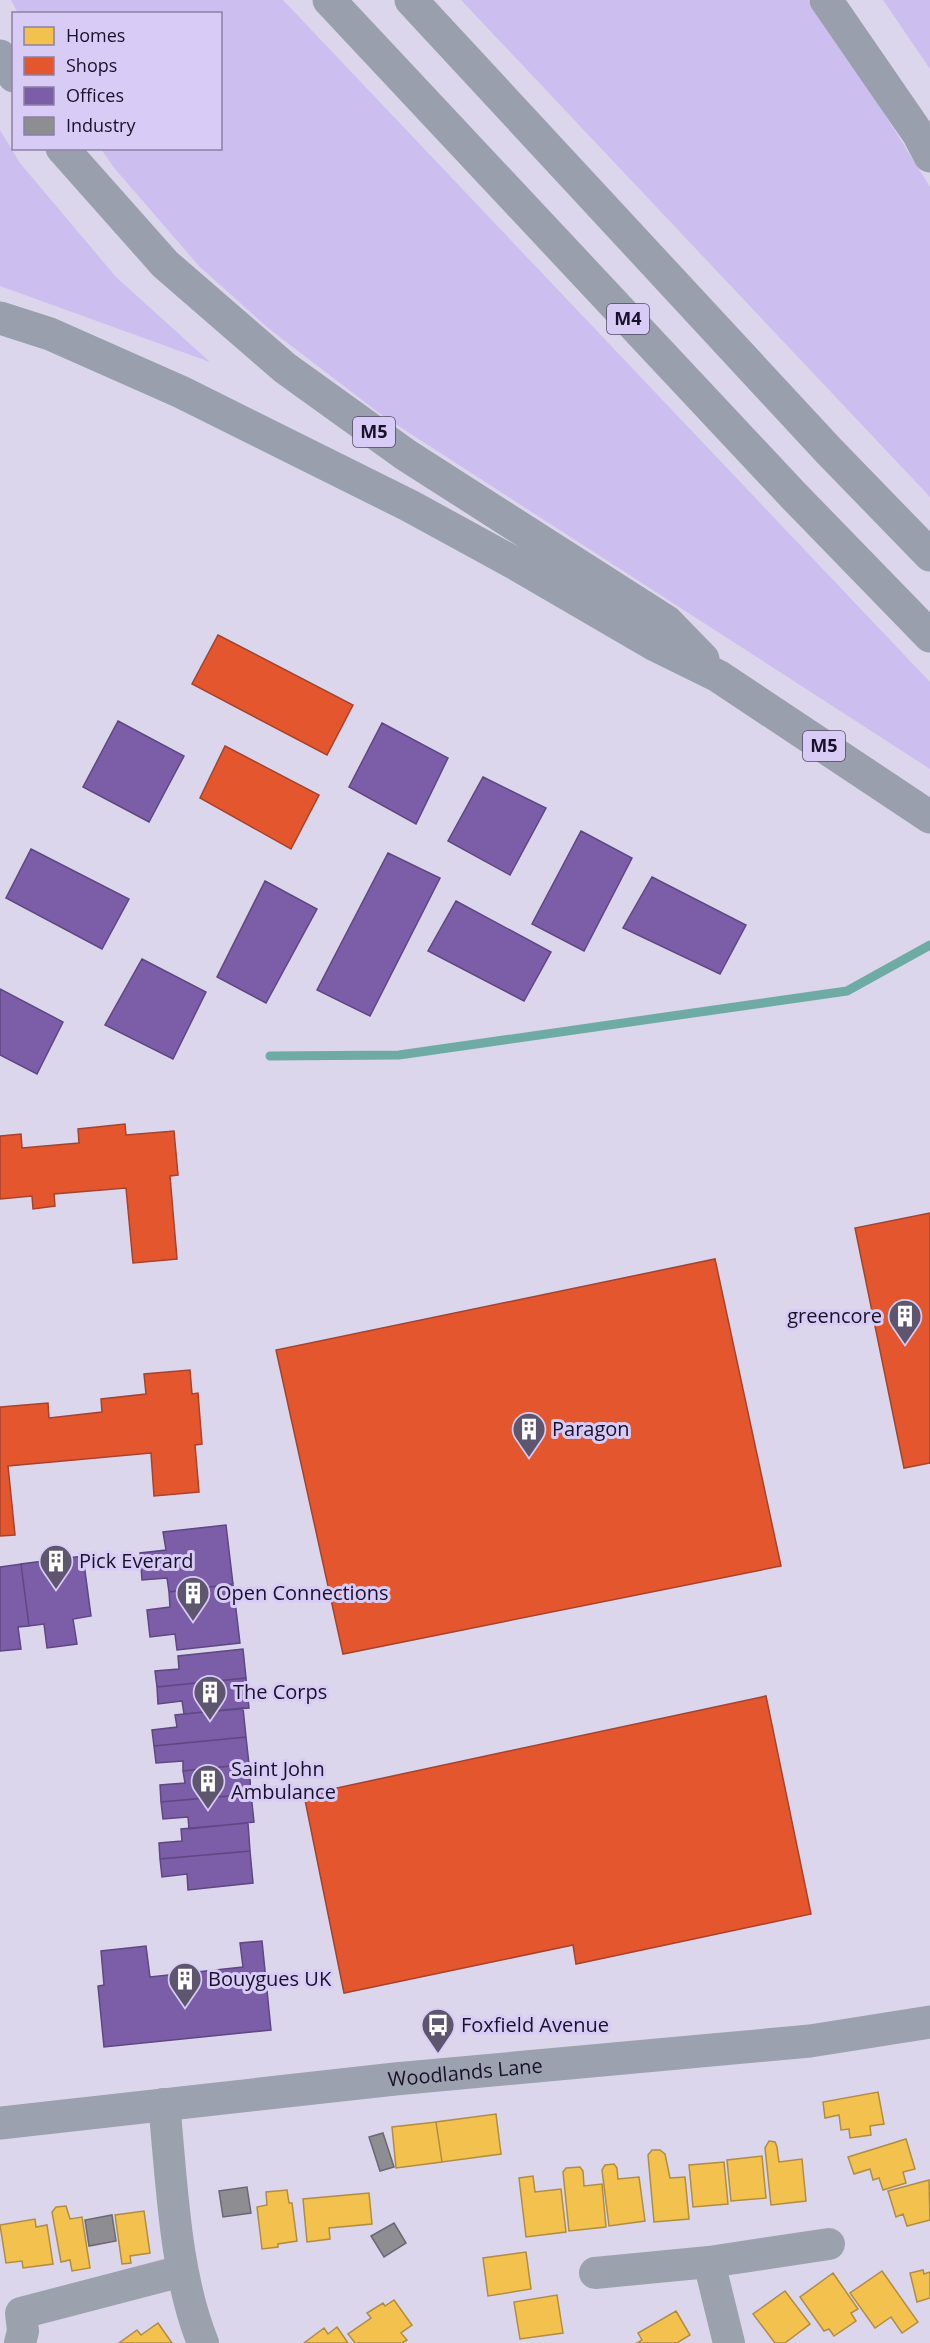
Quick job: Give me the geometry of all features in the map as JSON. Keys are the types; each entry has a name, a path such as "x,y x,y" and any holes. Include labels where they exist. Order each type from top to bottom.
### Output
{"highway":[{"name":"M4","path":"329,0 784,486 930,636"},
{"path":"411,0 830,451 930,555"},
{"path":"826,0 919,135 930,156"},
{"path":"0,56 12,73"},
{"name":"M5","path":"64,150 165,264 285,368 406,455 667,622 718,676"},
{"name":"M5","path":"0,318 50,334 201,402 410,506 516,564 655,645 718,676 930,816"}],"street":[{"name":"Woodlands Lane","path":"0,2123 395,2079 810,2040 930,2022"},
{"path":"164,2104 182,2271 196,2326 203,2343"},
{"path":"595,2273 709,2262 829,2244"},
{"path":"709,2262 729,2343"},
{"path":"14,2319 182,2271"}],"shaded area":[{"path":"11,0 283,0 930,682 930,769 383,416 268,328 199,266 115,169 102,150 222,150 222,12 17,12"},
{"path":"461,0 808,0 833,31 930,187 930,497"},
{"path":"883,0 930,0 930,69"},
{"path":"0,130 20,163 116,277 210,362 0,286"}],"building: Homes":[{"path":"878,2092 884,2124 870,2126 871,2135 850,2138 849,2129 841,2130 839,2115 825,2118 823,2102"},
{"path":"496,2114 501,2154 442,2162 436,2122"},
{"path":"436,2122 442,2162 396,2168 392,2127"},
{"path":"906,2139 915,2169 903,2172 906,2183 883,2190 879,2178 873,2180 870,2169 854,2174 848,2157"},
{"path":"769,2141 775,2142 779,2162 802,2159 806,2201 771,2205 765,2148"},
{"path":"652,2150 660,2150 665,2154 670,2178 685,2177 689,2219 654,2222 648,2155"},
{"path":"762,2156 766,2198 731,2201 727,2160"},
{"path":"724,2162 728,2204 693,2207 689,2165"},
{"path":"614,2164 617,2168 618,2179 639,2177 645,2221 609,2226 602,2170 605,2165"},
{"path":"580,2167 583,2171 584,2186 602,2184 606,2227 569,2231 563,2172 566,2168"},
{"path":"533,2176 535,2192 561,2189 566,2232 526,2237 519,2178"},
{"path":"929,2180 930,2220 907,2226 903,2214 896,2217 888,2191"},
{"path":"287,2190 289,2203 292,2203 297,2241 262,2249 257,2207 267,2205 266,2192"},
{"path":"369,2193 372,2224 329,2228 330,2239 307,2242 303,2199"},
{"path":"66,2206 70,2219 82,2217 90,2268 72,2271 70,2260 61,2262 52,2212 56,2207"},
{"path":"144,2211 150,2253 130,2256 131,2263 122,2264 115,2215"},
{"path":"35,2219 36,2227 47,2225 53,2264 23,2268 22,2261 6,2263 0,2225"},
{"path":"526,2252 531,2289 488,2296 483,2258"},
{"path":"923,2270 924,2274 930,2272 930,2298 917,2302 910,2273"},
{"path":"882,2271 918,2322 902,2333 891,2317 875,2328 850,2293"},
{"path":"833,2273 858,2309 851,2313 856,2321 834,2336 829,2329 824,2331 800,2297"},
{"path":"785,2291 810,2324 785,2343 775,2343 753,2314"},
{"path":"557,2295 563,2333 520,2339 514,2302"},
{"path":"394,2300 412,2325 401,2333 407,2340 402,2343 355,2343 348,2334 371,2318 367,2313 383,2303 385,2306"},
{"path":"676,2311 690,2335 677,2343 637,2343 642,2340 638,2333"},
{"path":"158,2323 172,2343 119,2343 137,2330 141,2335"},
{"path":"337,2327 348,2343 304,2343 324,2328 328,2334"}],"building: Shops":[{"path":"218,635 353,705 327,755 192,684"},
{"path":"225,746 319,795 291,849 200,798"},
{"path":"125,1124 126,1135 174,1131 178,1175 170,1176 177,1259 133,1263 126,1188 54,1194 55,1206 33,1209 32,1196 0,1199 0,1136 21,1134 22,1148 79,1143 78,1129"},
{"name":"greencore","path":"930,1213 930,1463 904,1468 855,1228"},
{"name":"Paragon","path":"715,1259 781,1566 343,1654 276,1350"},
{"path":"190,1370 192,1394 198,1393 202,1444 195,1445 199,1492 154,1496 151,1453 8,1466 15,1535 0,1536 0,1407 48,1403 49,1418 102,1412 101,1399 146,1394 144,1374"},
{"path":"766,1696 811,1914 576,1964 573,1945 344,1993 304,1795"}],"building: Offices":[{"path":"118,721 184,756 149,822 83,787"},
{"path":"382,723 448,758 416,824 349,787"},
{"path":"483,777 546,808 510,875 448,841"},
{"path":"581,831 632,858 584,951 532,924"},
{"path":"31,849 129,899 102,949 6,898"},
{"path":"388,853 440,878 370,1016 317,990"},
{"path":"652,877 746,925 720,974 623,928"},
{"path":"265,881 317,909 266,1003 217,977"},
{"path":"456,901 551,952 524,1001 428,951"},
{"path":"142,959 206,992 173,1059 105,1025"},
{"path":"0,989 63,1022 37,1074 0,1055"},
{"path":"226,1525 233,1584 169,1592 167,1578 142,1580 140,1553 166,1550 163,1532"},
{"name":"Pick Everard","path":"83,1556 91,1616 73,1619 77,1644 47,1648 44,1624 29,1626 21,1564"},
{"path":"21,1564 29,1626 18,1627 21,1649 0,1651 0,1567"},
{"name":"Open Connections","path":"233,1584 240,1643 177,1650 175,1634 150,1637 147,1610 170,1607 169,1592"},
{"path":"243,1649 246,1678 157,1687 155,1671 179,1669 178,1656"},
{"path":"246,1678 249,1708 184,1714 182,1701 158,1704 157,1687"},
{"name":"The Corps","path":"243,1708 246,1737 154,1746 152,1730 177,1727 175,1715"},
{"path":"246,1737 249,1764 183,1771 183,1761 156,1763 154,1746"},
{"path":"249,1764 251,1794 161,1802 160,1785 185,1783 183,1771"},
{"name":"Saint John Ambulance","path":"251,1794 254,1822 189,1829 188,1817 163,1819 161,1802"},
{"path":"248,1823 250,1851 160,1859 159,1843 182,1841 181,1829"},
{"path":"250,1851 253,1883 188,1890 187,1874 162,1877 160,1859"},
{"name":"Bouygues UK","path":"262,1941 271,2030 104,2047 98,1986 104,1985 101,1951 146,1946 150,1977 243,1967 240,1943"}],"building: Industry":[{"path":"383,2133 394,2167 380,2171 369,2137"},
{"path":"247,2187 251,2213 223,2217 219,2191"},
{"path":"112,2215 116,2241 89,2246 85,2220"},
{"path":"394,2223 406,2243 384,2257 371,2236"}],"waterway":[{"path":"270,1056 399,1055 847,991 930,945"}],"place":[{"name":"greencore","path":"905,1345"},
{"name":"Paragon","path":"529,1458"},
{"name":"Pick Everard","path":"56,1590"},
{"name":"Open Connections","path":"193,1622"},
{"name":"The Corps","path":"210,1721"},
{"name":"Saint John Ambulance","path":"208,1810"},
{"name":"Bouygues UK","path":"185,2008"},
{"name":"Foxfield Avenue","path":"438,2054"}]}
